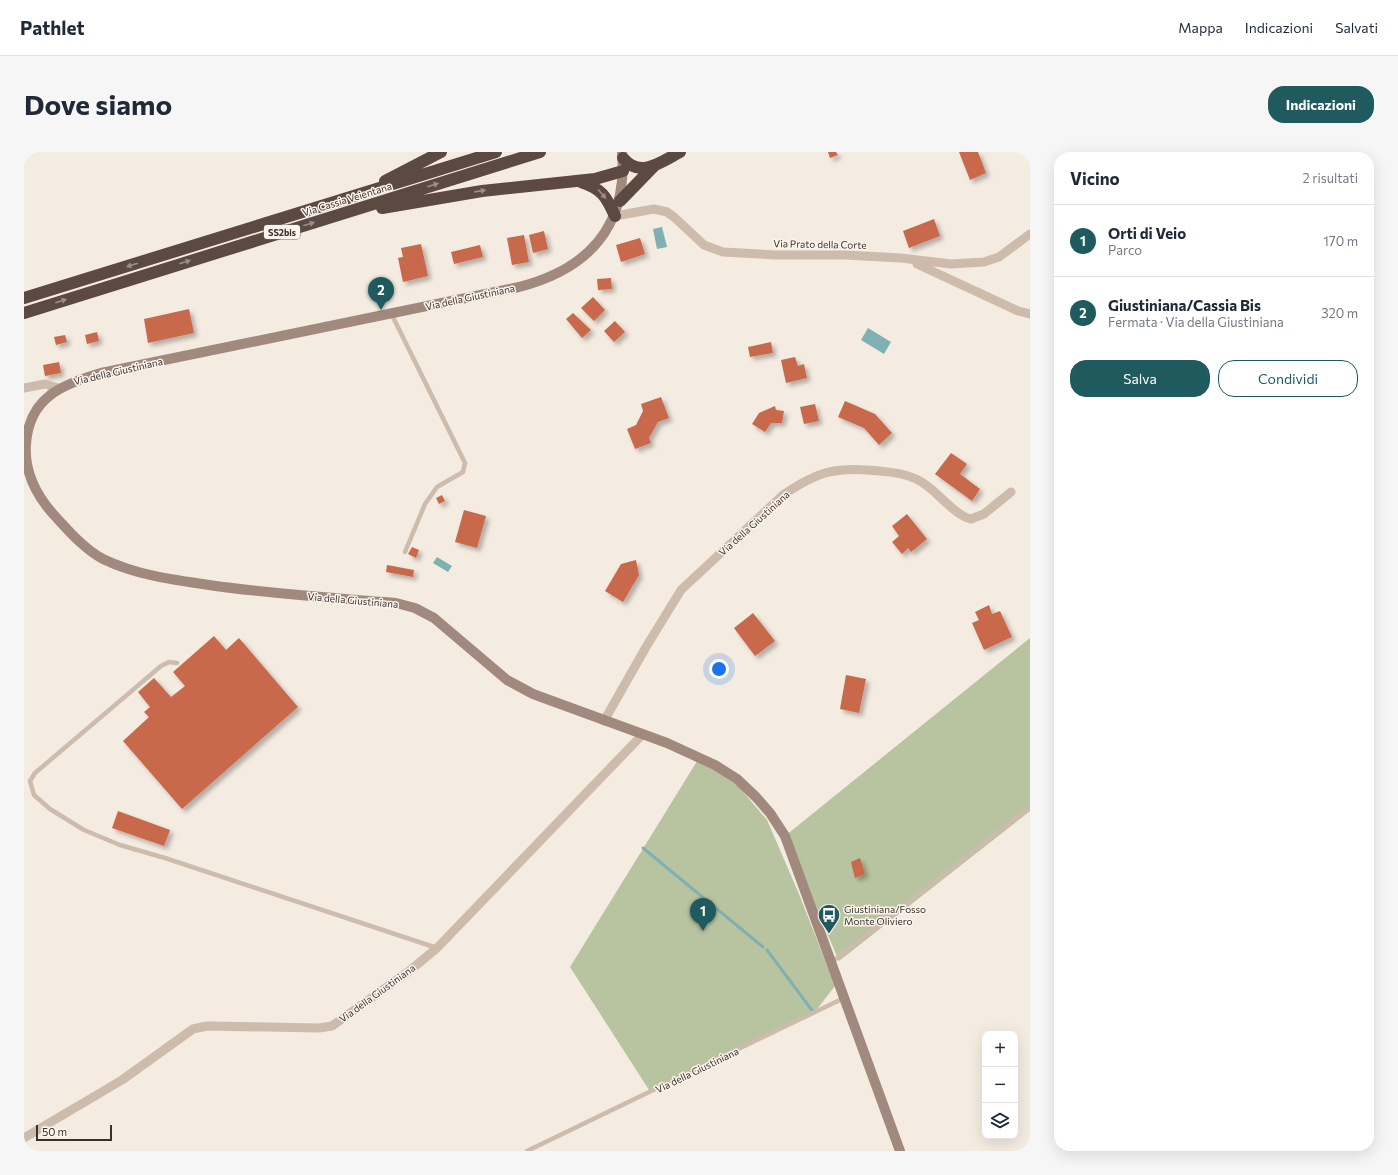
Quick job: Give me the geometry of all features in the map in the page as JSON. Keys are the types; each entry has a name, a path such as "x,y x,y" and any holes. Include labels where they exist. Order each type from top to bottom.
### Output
{"highway":[{"path":"355,196 440,152"},
{"name":"Via Cassia Veientana","path":"24,298 496,152"},
{"name":"Via Cassia Veientana","path":"24,313 540,152"},
{"path":"622,155 634,168 642,168 656,164 680,152"},
{"path":"620,201 656,164"},
{"path":"347,212 482,191 580,182 623,172"},
{"path":"580,182 600,191 606,198 614,216"}],"street":[{"name":"Via della Giustiniana","path":"622,155 623,172 620,201 614,216 604,233 585,255 571,266 548,278 519,287 101,373 68,383 58,388 43,403 32,419 26,438 27,464 33,485 44,502 68,530 95,554 129,569 179,581 247,590 396,603 415,608 434,618 507,680 533,694 667,743 738,779 770,813 785,836 900,1151"},
{"name":"Via Prato della Corte","path":"614,216 654,209 667,212 674,216 704,245 723,252 901,258 951,264 984,262 1005,255 1030,234"},
{"path":"901,258 928,268 1018,311 1030,314"},
{"path":"24,388 45,384 58,388"},
{"name":"Via della Giustiniana","path":"604,721 646,647 681,590 783,495 799,484 811,478 842,469 856,468 906,474 926,485 963,516 971,519 984,514 1010,492"},
{"name":"Via della Giustiniana","path":"24,1138 122,1080 193,1029 207,1026 320,1028 332,1026 408,972 437,948 643,734"}],"lane":[{"path":"391,313 465,463 463,472 437,487 425,504 406,552"},
{"path":"177,663 169,662 161,666 35,773 30,782 34,795 50,809 84,830 120,845 165,858 437,948"},
{"path":"832,962 1030,807"},
{"name":"Via della Giustiniana","path":"527,1151 844,998"}],"green space":[{"path":"1030,638 1030,811 839,961 785,836"},
{"path":"699,758 739,787 767,820 799,894 835,986 814,1013 651,1093 570,967"}],"water":[{"path":"662,227 667,247 657,249 653,229"},
{"path":"868,328 891,342 884,354 861,340"},
{"path":"437,557 452,566 448,572 433,563"}],"building":[{"path":"828,152 836,152 838,155 830,158"},
{"path":"959,152 978,152 986,173 970,180"},
{"path":"934,219 940,236 909,248 903,231"},
{"path":"544,231 548,249 533,253 529,235"},
{"path":"524,235 529,262 512,265 507,238"},
{"path":"640,238 645,254 621,262 616,245"},
{"path":"421,244 428,276 403,282 398,258 403,257 401,248"},
{"path":"480,245 483,257 454,264 451,252"},
{"path":"611,278 612,289 598,290 597,279"},
{"path":"593,297 605,310 594,321 581,308"},
{"path":"189,309 194,333 148,343 144,319"},
{"path":"573,313 591,330 582,338 566,319"},
{"path":"615,321 625,332 614,342 604,331"},
{"path":"97,332 99,341 87,344 85,335"},
{"path":"65,335 67,342 56,345 54,337"},
{"path":"771,342 773,353 750,357 748,347"},
{"path":"795,357 798,366 804,364 807,378 786,383 781,360"},
{"path":"59,362 61,373 45,376 43,365"},
{"path":"661,397 669,418 658,422 649,438 651,443 635,449 627,429 636,425 643,411 641,404"},
{"path":"845,401 875,414 892,433 879,445 864,428 838,417"},
{"path":"815,404 819,421 804,424 800,407"},
{"path":"775,406 776,410 784,411 782,423 771,423 765,432 752,424 759,413"},
{"path":"951,453 967,464 960,474 980,489 972,501 935,474"},
{"path":"442,495 445,501 439,504 436,498"},
{"path":"464,510 486,516 477,548 455,542"},
{"path":"907,514 927,539 911,552 908,548 902,554 892,542 899,536 892,526"},
{"path":"412,547 419,550 416,558 408,554"},
{"path":"636,560 639,575 623,602 605,591 621,564"},
{"path":"387,565 414,570 413,577 386,572"},
{"path":"989,605 992,614 1000,611 1012,637 984,650 972,623 979,620 975,612"},
{"path":"753,613 775,641 755,656 734,628"},
{"path":"214,636 226,650 239,638 298,707 182,809 123,741 149,717 144,712 150,707 138,692 154,678 171,697 185,686 173,672"},
{"path":"846,675 866,679 859,713 840,709"},
{"path":"118,811 170,830 164,846 112,828"},
{"path":"860,858 865,874 855,878 851,862"}],"waterway":[{"path":"643,848 763,947"},
{"path":"767,950 814,1013"}],"place":[{"name":"Giustiniana/Cassia Bis","path":"381,310"},
{"name":"Orti di Veio","path":"703,931"},
{"name":"Giustiniana/Fosso Monte Oliviero","path":"829,934"}]}
